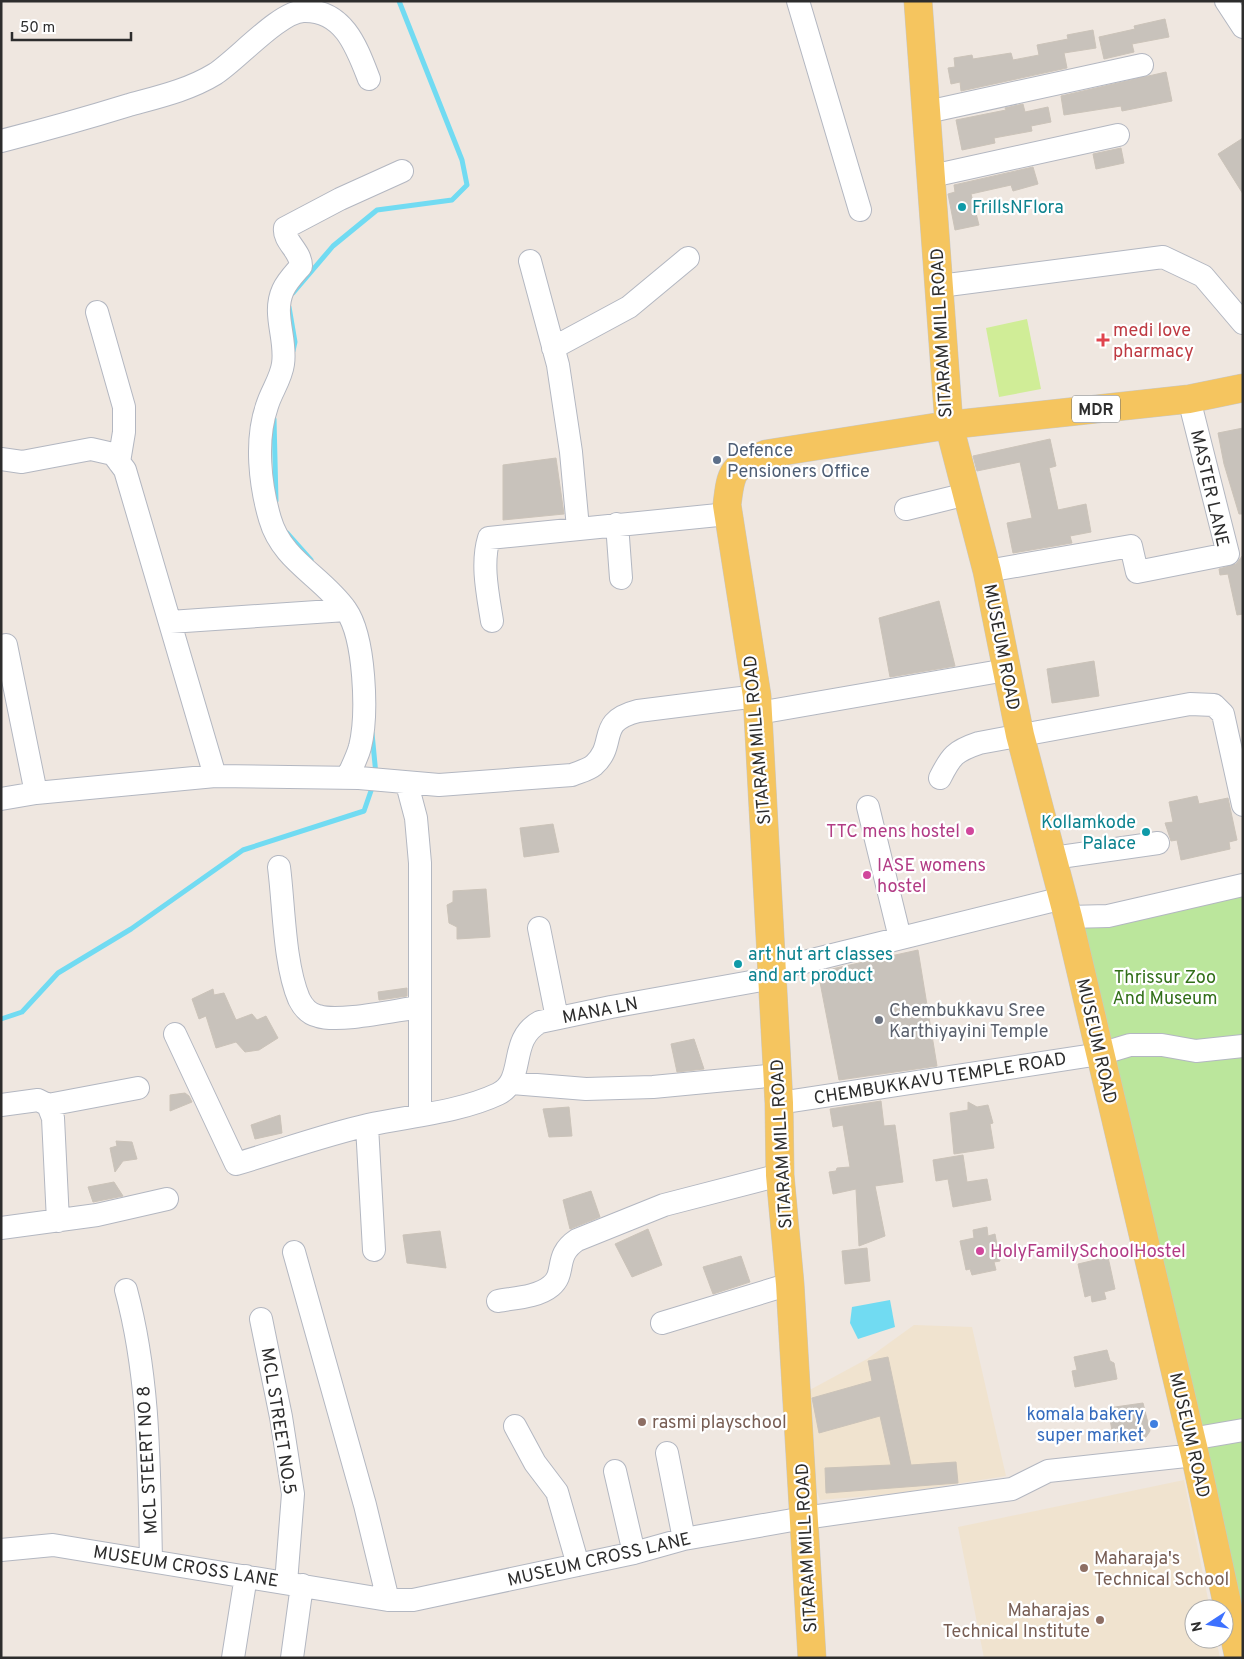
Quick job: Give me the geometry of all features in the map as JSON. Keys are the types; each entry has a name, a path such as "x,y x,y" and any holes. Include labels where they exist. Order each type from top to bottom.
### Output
{"main road":[{"name":"SITARAM MILL ROAD","path":"812,1658 790,1284 780,1175 778,1074 757,704 727,505 731,476 744,462 766,454 949,425 928,112 918,1"},
{"name":"MDR","path":"949,425 1189,400 1243,388"},
{"name":"MUSEUM ROAD","path":"949,425 987,570 1020,735 1053,858 1100,1054 1193,1447 1239,1658"}],"street":[{"path":"798,1 860,210"},
{"path":"1226,1 1243,27"},
{"path":"1,142 159,97 190,86 215,74 273,27 289,16 302,11 322,13 343,26 357,48 369,79"},
{"path":"928,112 1142,65"},
{"path":"932,176 1118,135"},
{"path":"353,778 361,744 363,717 360,643 355,626 346,610 330,591 291,558 278,540 264,496 261,456 262,424 267,406 283,367 284,355 279,300 284,288 301,266 299,256 284,231 288,225 402,171"},
{"path":"940,286 1163,257 1203,276 1243,323"},
{"path":"553,348 629,307 688,258"},
{"path":"530,261 558,365 571,452 578,528"},
{"path":"97,312 124,406 124,432 119,462"},
{"name":"MASTER LANE","path":"987,570 1131,546 1137,572 1228,554 1189,400"},
{"path":"1,459 22,462 91,449 113,454 126,470 216,776"},
{"path":"906,509 967,494"},
{"path":"492,621 487,588 486,554 489,538 728,514"},
{"path":"617,524 621,578"},
{"path":"170,622 346,610"},
{"path":"6,645 36,793"},
{"path":"1,798 216,776 353,778 439,786 572,775 592,767 601,757 612,724 620,715 638,711 757,704 1006,670"},
{"path":"940,778 950,758 962,749 1020,735 1190,704 1214,705 1223,714 1243,805"},
{"path":"397,783 416,818 420,863 420,1114"},
{"path":"868,807 900,938"},
{"path":"1053,858 1158,843"},
{"path":"280,867 290,960 299,998 306,1011 318,1017 337,1017 420,1007"},
{"name":"MANA LN","path":"512,1083 522,1038 529,1028 540,1022 772,974 900,938 1065,907 1108,916 1243,885"},
{"path":"539,928 557,1018"},
{"path":"175,1034 236,1164 366,1126 474,1101 499,1093 512,1083 586,1089 643,1088 778,1074"},
{"name":"CHEMBUKKAVU TEMPLE ROAD","path":"779,1103 1100,1054 1130,1045 1162,1044 1196,1051 1243,1046"},
{"path":"1,1105 38,1100 48,1105 138,1088"},
{"path":"48,1105 53,1118 58,1221"},
{"path":"366,1126 374,1250"},
{"path":"498,1301 541,1292 553,1285 560,1271 562,1254 568,1246 577,1240 664,1205 780,1175"},
{"path":"1,1228 97,1215 167,1199"},
{"path":"294,1252 365,1505 388,1600"},
{"path":"662,1323 790,1284"},
{"name":"MCL STEERT NO 8","path":"126,1290 136,1327 147,1412 151,1561"},
{"name":"MCL STREET NO.5","path":"261,1319 281,1416 293,1494 294,1584 292,1658"},
{"path":"515,1426 536,1463 557,1492 578,1565"},
{"name":"MUSEUM CROSS LANE","path":"1,1550 54,1545 388,1600 413,1600 634,1553 684,1539 804,1518 1012,1489 1048,1471 1193,1447 1243,1430"},
{"path":"667,1453 684,1539"},
{"path":"614,1471 634,1553"},
{"path":"233,1658 246,1576"}],"shaded area":[{"path":"914,1325 972,1327 1006,1476 892,1494 820,1500 807,1463 806,1392 867,1359"},
{"name":"Maharaja's Technical School","path":"1184,1480 1208,1599 1184,1599 1184,1649 1218,1649 1220,1658 984,1658 958,1527"}],"green space":[{"path":"1027,319 1041,389 999,397 986,328"},
{"name":"Thrissur Zoo And Museum","path":"1243,889 1243,1658 1234,1620 1234,1599 1229,1599 1071,928"}],"water":[{"path":"890,1300 895,1327 858,1339 850,1323 852,1307"}],"building":[{"path":"1165,19 1169,37 1132,44 1134,52 1104,59 1099,37 1135,29 1134,26"},
{"path":"1093,30 1096,48 1064,53 1067,68 961,91 960,82 951,84 948,68 955,67 954,58 972,55 973,59 1011,53 1013,60 1039,55 1037,45 1068,39 1067,35"},
{"path":"1166,72 1172,101 1122,111 1121,106 1064,115 1061,96"},
{"path":"1023,104 1025,112 1048,107 1051,122 1031,126 1032,131 994,138 995,143 962,150 956,120 1006,110 1005,108"},
{"path":"1243,138 1243,194 1218,154"},
{"path":"1121,148 1124,163 1096,169 1093,154"},
{"path":"1033,167 1038,184 1013,191 1011,185 971,194 979,225 955,230 948,194 955,192 954,185"},
{"path":"1243,428 1243,514 1239,514 1224,464 1218,433"},
{"path":"1050,439 1056,466 1049,468 1058,510 1086,504 1091,532 1070,536 1072,543 1013,553 1007,523 1032,518 1020,462 977,471 973,456"},
{"path":"556,458 564,514 503,520 503,465"},
{"path":"1243,555 1243,614 1237,615 1228,574 1220,575 1219,569 1236,564"},
{"path":"939,601 955,666 890,677 879,618"},
{"path":"1094,661 1099,696 1052,703 1047,669"},
{"path":"1197,796 1199,804 1228,798 1237,840 1229,842 1230,849 1181,860 1177,840 1171,841 1165,823 1173,822 1169,802"},
{"path":"553,824 559,852 524,857 520,828"},
{"path":"486,889 490,937 457,939 457,927 449,923 447,905 453,902 453,891"},
{"name":"Chembukkavu Sree Karthiyayini Temple","path":"918,950 937,1066 839,1080 818,972"},
{"path":"407,988 407,996 379,1000 378,992"},
{"path":"213,989 214,995 224,993 236,1020 252,1014 257,1020 266,1016 278,1038 259,1050 245,1052 236,1042 216,1048 206,1016 199,1019 192,999"},
{"path":"694,1039 704,1069 677,1072 671,1044"},
{"path":"185,1093 192,1102 170,1111 170,1095"},
{"path":"881,1101 884,1126 895,1125 903,1182 875,1186 885,1236 859,1246 856,1189 833,1194 829,1172 836,1171 837,1168 850,1167 843,1125 833,1127 830,1109"},
{"path":"968,1102 977,1107 988,1105 993,1123 990,1124 994,1148 954,1154 950,1113 968,1110"},
{"path":"569,1107 572,1136 549,1137 543,1109"},
{"path":"280,1115 282,1133 255,1139 251,1125"},
{"path":"116,1141 132,1142 137,1159 123,1161 115,1172 110,1148 117,1146"},
{"path":"963,1155 967,1182 987,1179 991,1200 953,1207 948,1179 936,1181 933,1160"},
{"path":"114,1182 123,1196 93,1202 88,1187"},
{"path":"591,1191 600,1217 570,1229 563,1200"},
{"name":"HolyFamilySchoolHostel","path":"987,1227 988,1236 995,1234 1000,1261 994,1262 996,1270 972,1275 970,1269 966,1270 960,1241 974,1238 973,1230"},
{"path":"648,1229 662,1265 632,1277 615,1244"},
{"path":"440,1231 446,1268 407,1263 403,1235"},
{"path":"867,1248 870,1281 845,1284 842,1251"},
{"path":"741,1256 750,1282 713,1294 703,1267"},
{"path":"1108,1257 1115,1289 1104,1292 1106,1299 1092,1302 1091,1295 1085,1297 1078,1264"},
{"path":"1107,1350 1110,1361 1114,1363 1117,1379 1075,1387 1072,1371 1077,1370 1074,1357"},
{"path":"888,1357 911,1465 956,1462 958,1483 826,1493 825,1468 891,1465 880,1416 819,1433 812,1398 872,1381 868,1361"},
{"path":"1143,1403 1150,1431 1146,1437 1114,1442 1108,1408"}],"waterway":[{"path":"293,293 333,246 377,210 452,200 467,185 462,160 399,1"},
{"path":"289,307 295,342 293,351"},
{"path":"274,419 276,501"},
{"path":"287,533 311,560"},
{"path":"372,733 376,775"},
{"path":"1,1019 22,1012 58,973 131,929 243,850 364,811 373,785"}],"place":[{"name":"FrillsNFlora","path":"962,207"},
{"name":"medi love pharmacy","path":"1103,340"},
{"name":"Defence Pensioners Office","path":"717,460"},
{"name":"TTC mens hostel","path":"970,831"},
{"name":"Kollamkode Palace","path":"1146,832"},
{"name":"IASE womens hostel","path":"867,875"},
{"name":"art hut art classes and art product","path":"738,964"},
{"name":"Chembukkavu Sree Karthiyayini Temple","path":"879,1020"},
{"name":"HolyFamilySchoolHostel","path":"980,1251"},
{"name":"rasmi playschool","path":"642,1422"},
{"name":"komala bakery super market","path":"1154,1424"},
{"name":"Maharaja's Technical School","path":"1084,1568"},
{"name":"Maharajas Technical Institute","path":"1100,1620"}]}
